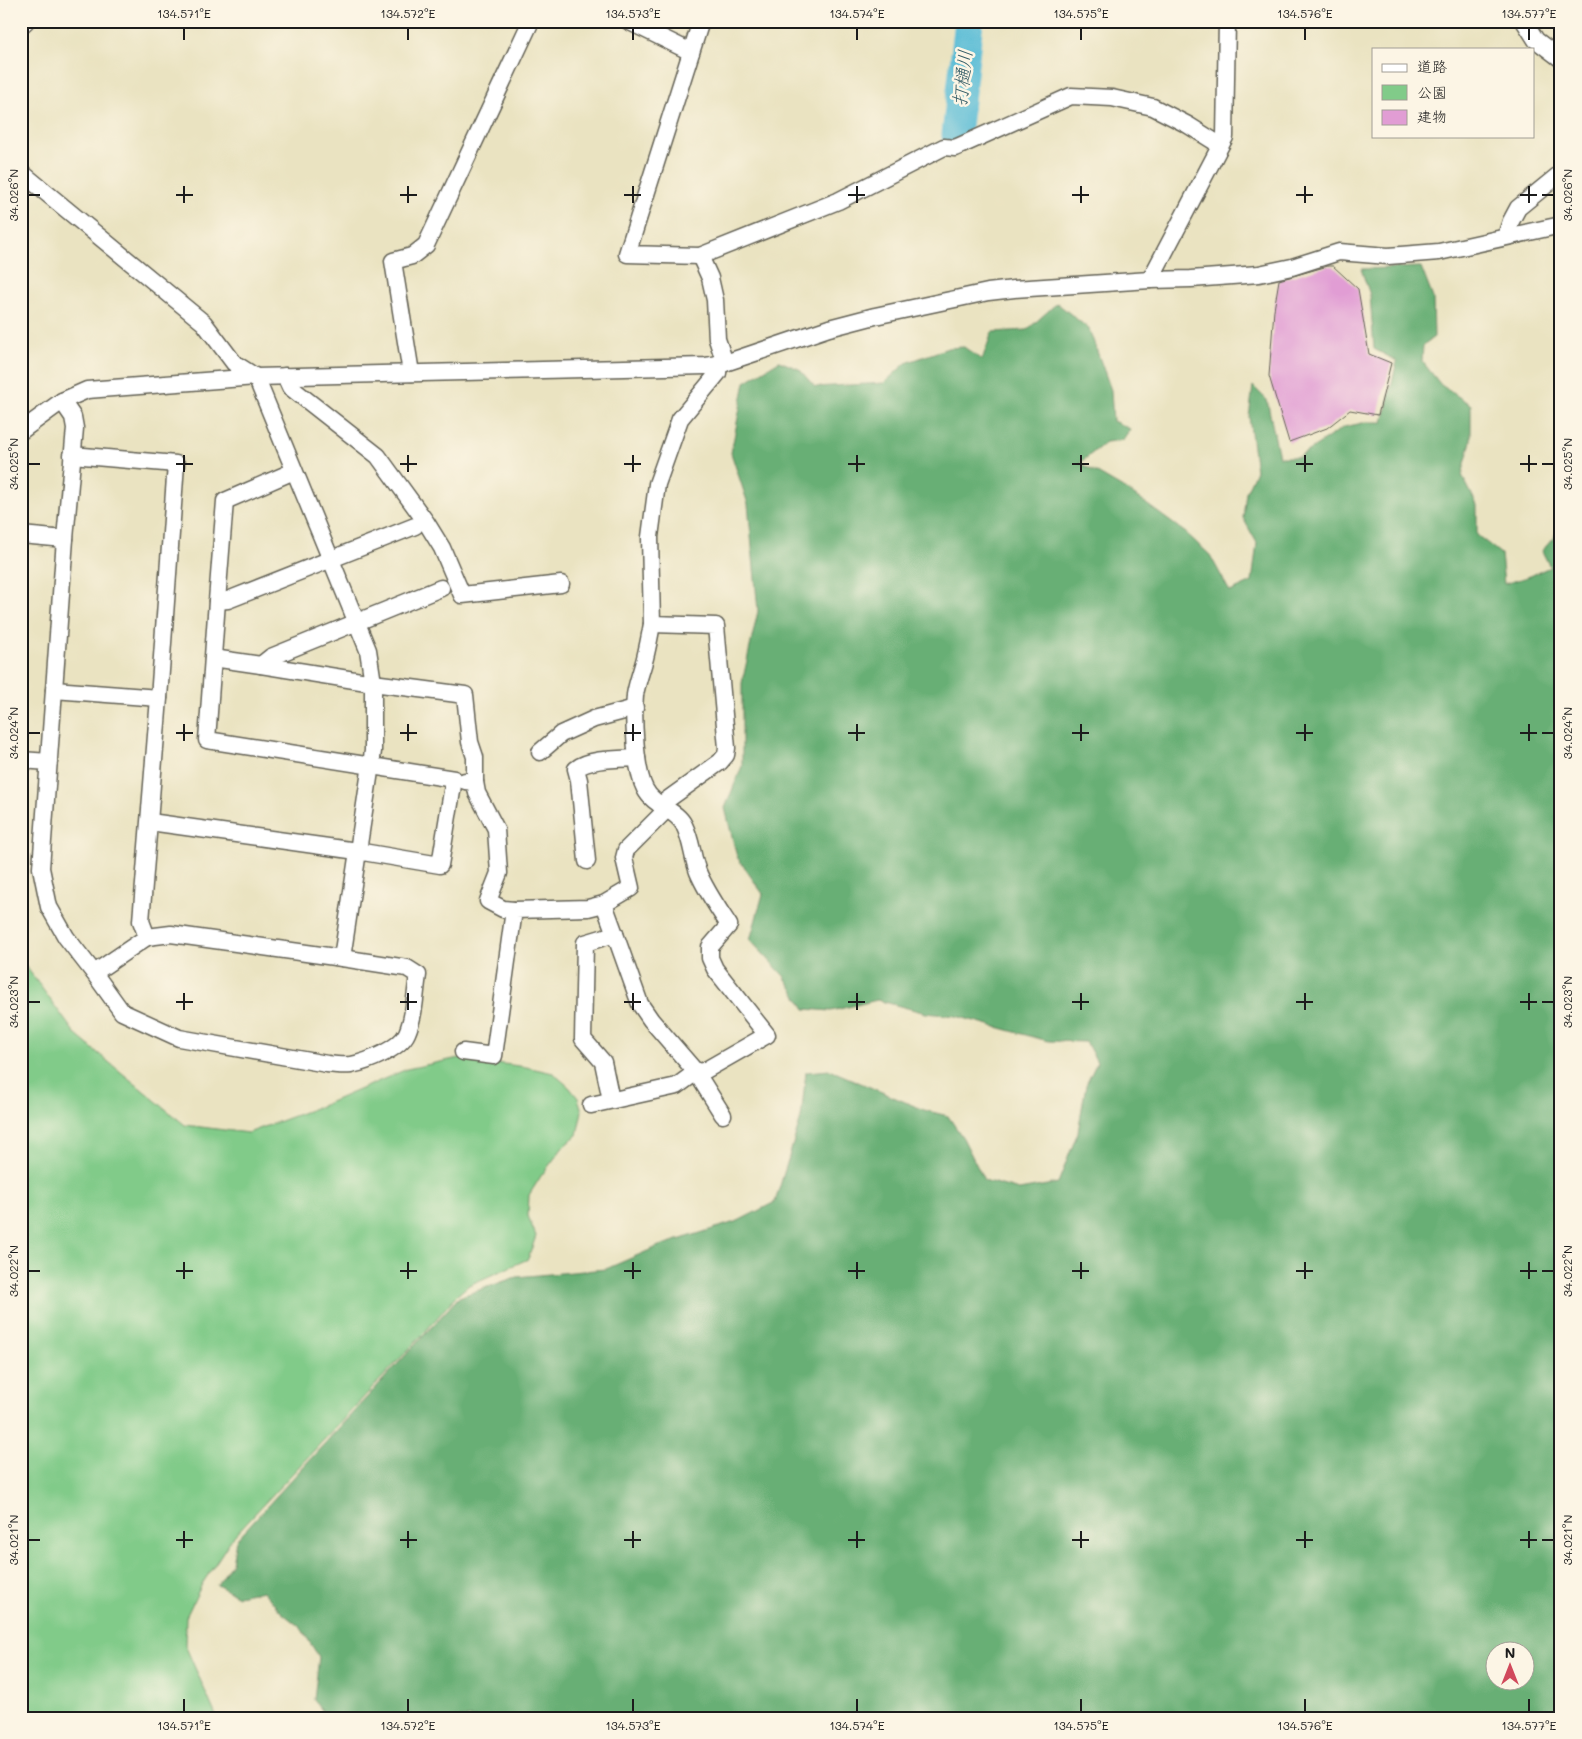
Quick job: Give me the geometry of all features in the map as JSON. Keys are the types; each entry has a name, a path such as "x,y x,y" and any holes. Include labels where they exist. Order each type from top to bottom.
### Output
{"street":[{"path":"21,26 26,21"},
{"path":"411,374 393,261 412,256 426,245 531,21"},
{"path":"628,21 691,52"},
{"path":"702,21 627,254 700,256 838,201 944,147 955,148 1071,96 1112,98 1153,107 1188,125 1220,145"},
{"path":"1150,280 1220,145 1226,137 1227,21"},
{"path":"1524,21 1536,40 1561,60"},
{"path":"21,172 204,323 234,363 256,377 357,623 368,650 373,683 373,751 342,958"},
{"path":"1506,236 1518,208 1561,173"},
{"path":"21,431 62,401 87,390 256,377 706,366 722,364 838,325 988,292 1259,274 1292,267 1339,252 1388,256 1439,252 1561,225"},
{"path":"591,1106 677,1086 696,1072 704,1071 767,1035 750,1016 713,963 710,947 729,925 707,891 697,870 691,841 683,822 675,814 663,807 645,789 637,758 635,693 646,656 652,624 650,537 657,484 680,420 718,373 722,364 717,339 715,300 710,278 700,256"},
{"path":"285,376 290,387 378,456 426,522 442,548 462,595 561,584"},
{"path":"62,401 73,416 75,428 41,868 49,907 66,937 122,1012 179,1038 327,1064 349,1065 371,1060 394,1047 406,1034 413,1012 418,975 407,968 171,934 147,936 94,973"},
{"path":"72,455 176,464 141,921 147,936"},
{"path":"294,471 225,501 207,740 475,782"},
{"path":"217,601 228,600 415,526"},
{"path":"21,535 65,539"},
{"path":"261,665 271,657 441,588"},
{"path":"213,658 464,695 470,742 475,757 475,782 478,793 496,830 499,873 488,901 503,909 514,910 588,908 604,904 631,888 624,858 626,850 663,807 720,762 726,755 727,748 716,626 652,624"},
{"path":"54,690 159,698"},
{"path":"540,752 561,734 594,719 634,708"},
{"path":"587,861 579,780 576,769 582,764 637,758"},
{"path":"21,760 49,762"},
{"path":"150,822 357,851 440,865 454,779"},
{"path":"604,904 640,1004 651,1020 696,1072 722,1115"},
{"path":"463,1052 494,1056 514,910"},
{"path":"611,1100 603,1062 584,1039 585,962 586,943 615,934"}],"green space":[{"path":"1421,267 1433,298 1434,337 1423,345 1422,361 1441,385 1471,405 1471,441 1462,475 1477,505 1477,535 1501,554 1504,584 1530,576 1550,567 1542,551 1555,536 1561,507 1561,1718 328,1718 314,1700 319,1657 301,1628 281,1612 263,1591 238,1596 217,1585 232,1563 236,1540 459,1297 516,1277 606,1269 659,1246 738,1221 775,1202 801,1118 806,1072 830,1070 924,1110 948,1116 963,1138 984,1180 1019,1190 1058,1183 1078,1132 1086,1085 1097,1062 1086,1042 1048,1041 956,1016 926,1013 877,1000 831,1011 805,1009 784,976 750,940 763,894 737,857 725,808 742,766 742,683 758,611 748,504 731,453 745,382 779,361 799,369 815,387 884,383 906,363 948,348 964,347 982,360 992,332 1027,330 1057,303 1089,329 1111,390 1113,421 1130,429 1123,440 1106,442 1080,463 1130,492 1186,533 1210,555 1230,592 1252,582 1257,543 1243,518 1246,492 1256,471 1249,417 1253,386 1267,400 1279,457 1299,457 1344,427 1367,422 1383,422 1397,361 1374,349 1370,295 1361,269"},
{"path":"21,963 25,965 76,1035 185,1125 248,1133 326,1104 407,1069 459,1058 526,1067 553,1073 578,1098 582,1111 577,1135 564,1146 529,1195 528,1216 536,1236 528,1259 469,1285 456,1296 424,1333 232,1538 202,1584 186,1617 185,1645 217,1718 21,1718"}],"building":[{"path":"1333,266 1358,289 1369,354 1391,363 1378,415 1350,410 1327,428 1289,442 1269,376 1274,310 1279,280"}],"waterway":[{"name":"打樋川","path":"956,135 969,21"}]}
